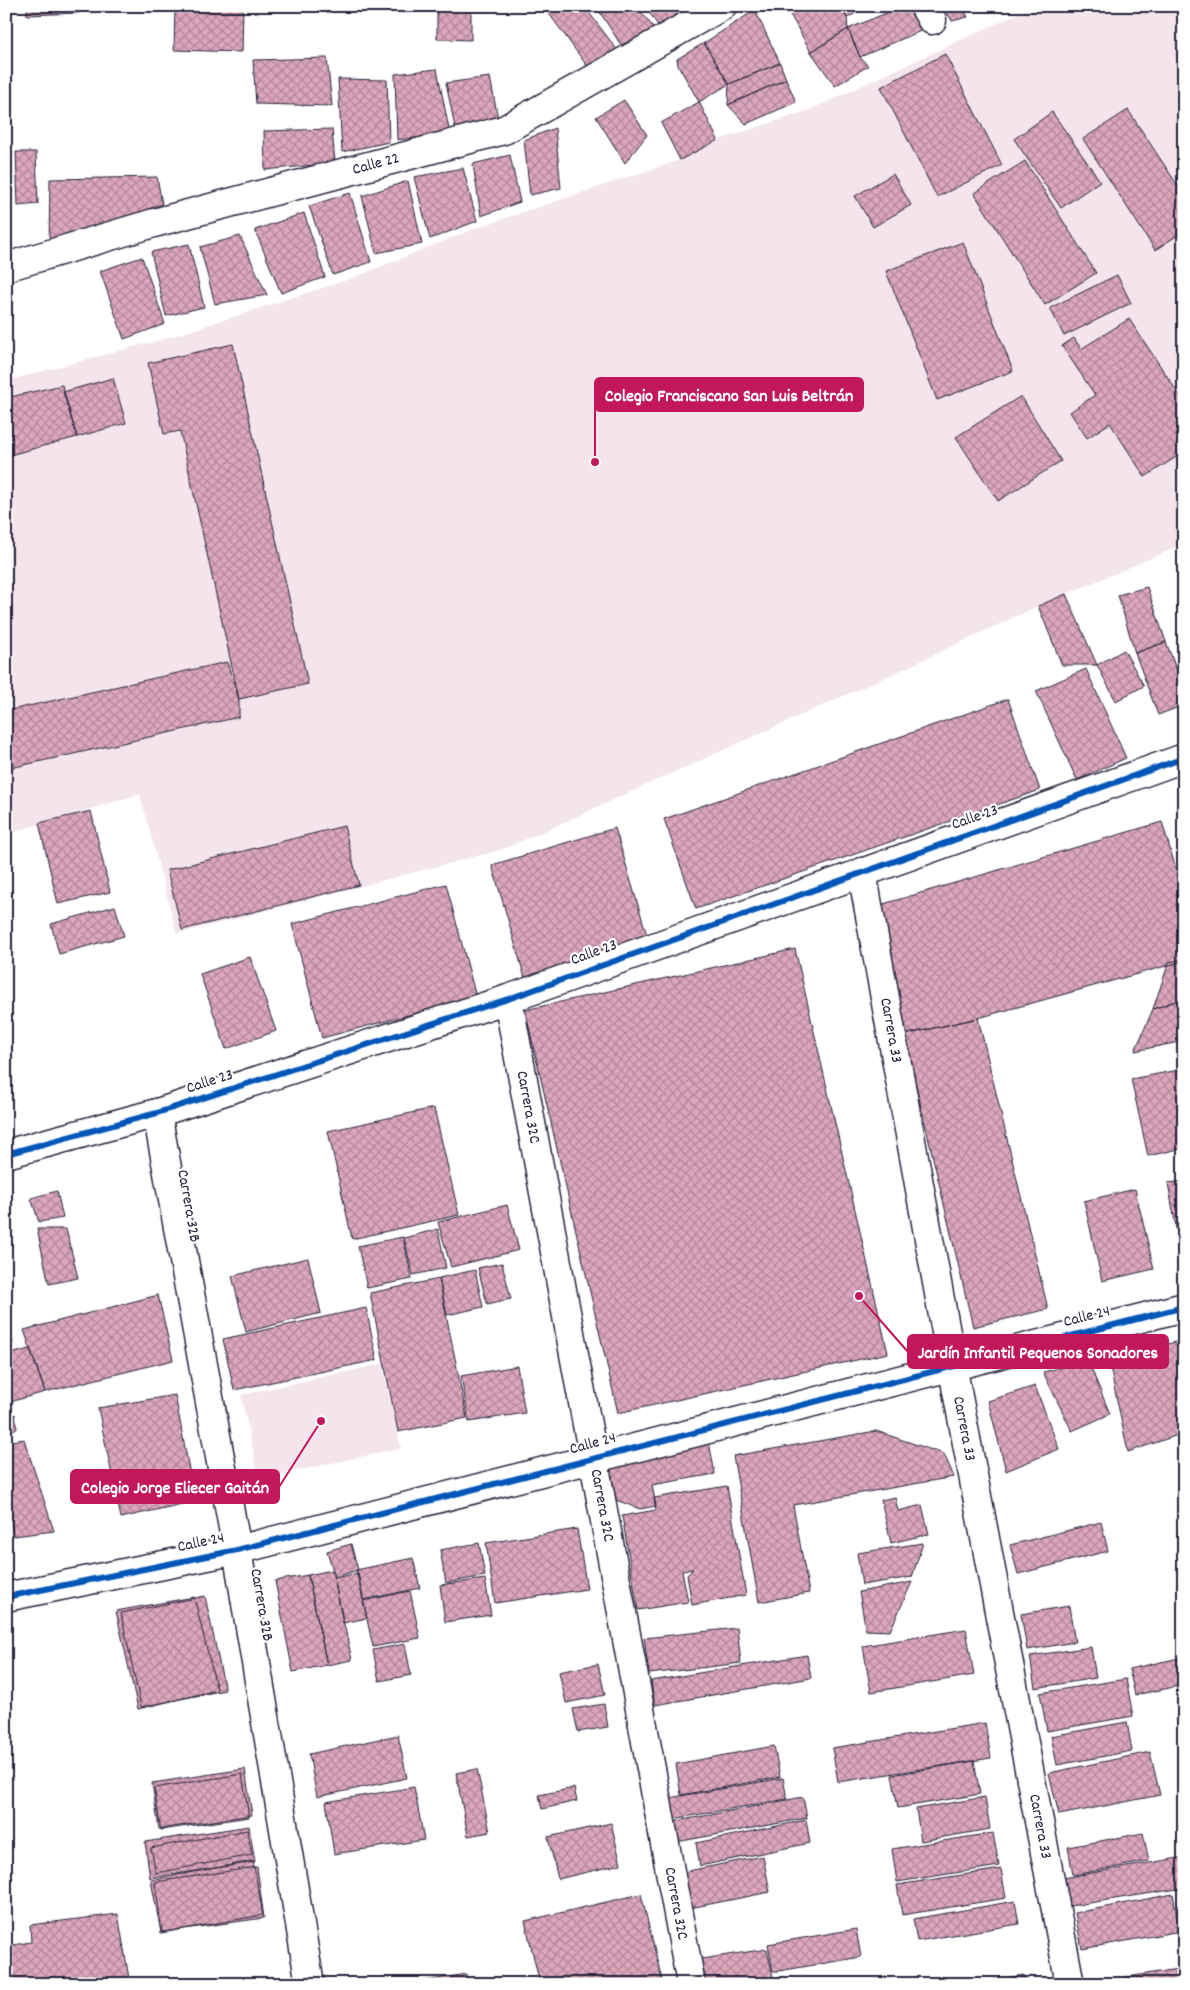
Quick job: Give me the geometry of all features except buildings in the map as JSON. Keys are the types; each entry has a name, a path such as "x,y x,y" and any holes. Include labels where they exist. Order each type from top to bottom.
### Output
{"street":[{"name":"Calle 22","path":"6,266 163,221 504,130 722,6"},
{"name":"Calle 23","path":"6,1154 157,1113 508,999 1184,758"},
{"name":"Carrera 33","path":"862,872 952,1365 1070,1984"},
{"name":"Carrera 32C","path":"508,999 690,1984"},
{"name":"Carrera 32B","path":"157,1113 238,1550 310,1984"},
{"name":"Calle 24","path":"6,1597 238,1550 952,1365 1184,1307"}],"shaded area":[{"path":"1034,6 1184,6 1184,544 1038,606 910,666 504,849 177,934 140,794 6,834 6,381 171,337 353,278 476,228 680,160 718,140 805,112"},
{"path":"382,1364 401,1448 259,1479 241,1395"}],"cycle path":[{"path":"6,1154 157,1113 508,999 1184,758"},
{"path":"6,1597 237,1550 1184,1307"}],"place":[{"name":"Colegio Franciscano San Luis Beltrán","path":"595,462"},
{"name":"Jardín Infantil Pequenos Sonadores","path":"859,1296"},
{"name":"Colegio Jorge Eliecer Gaitán","path":"321,1421"}]}
